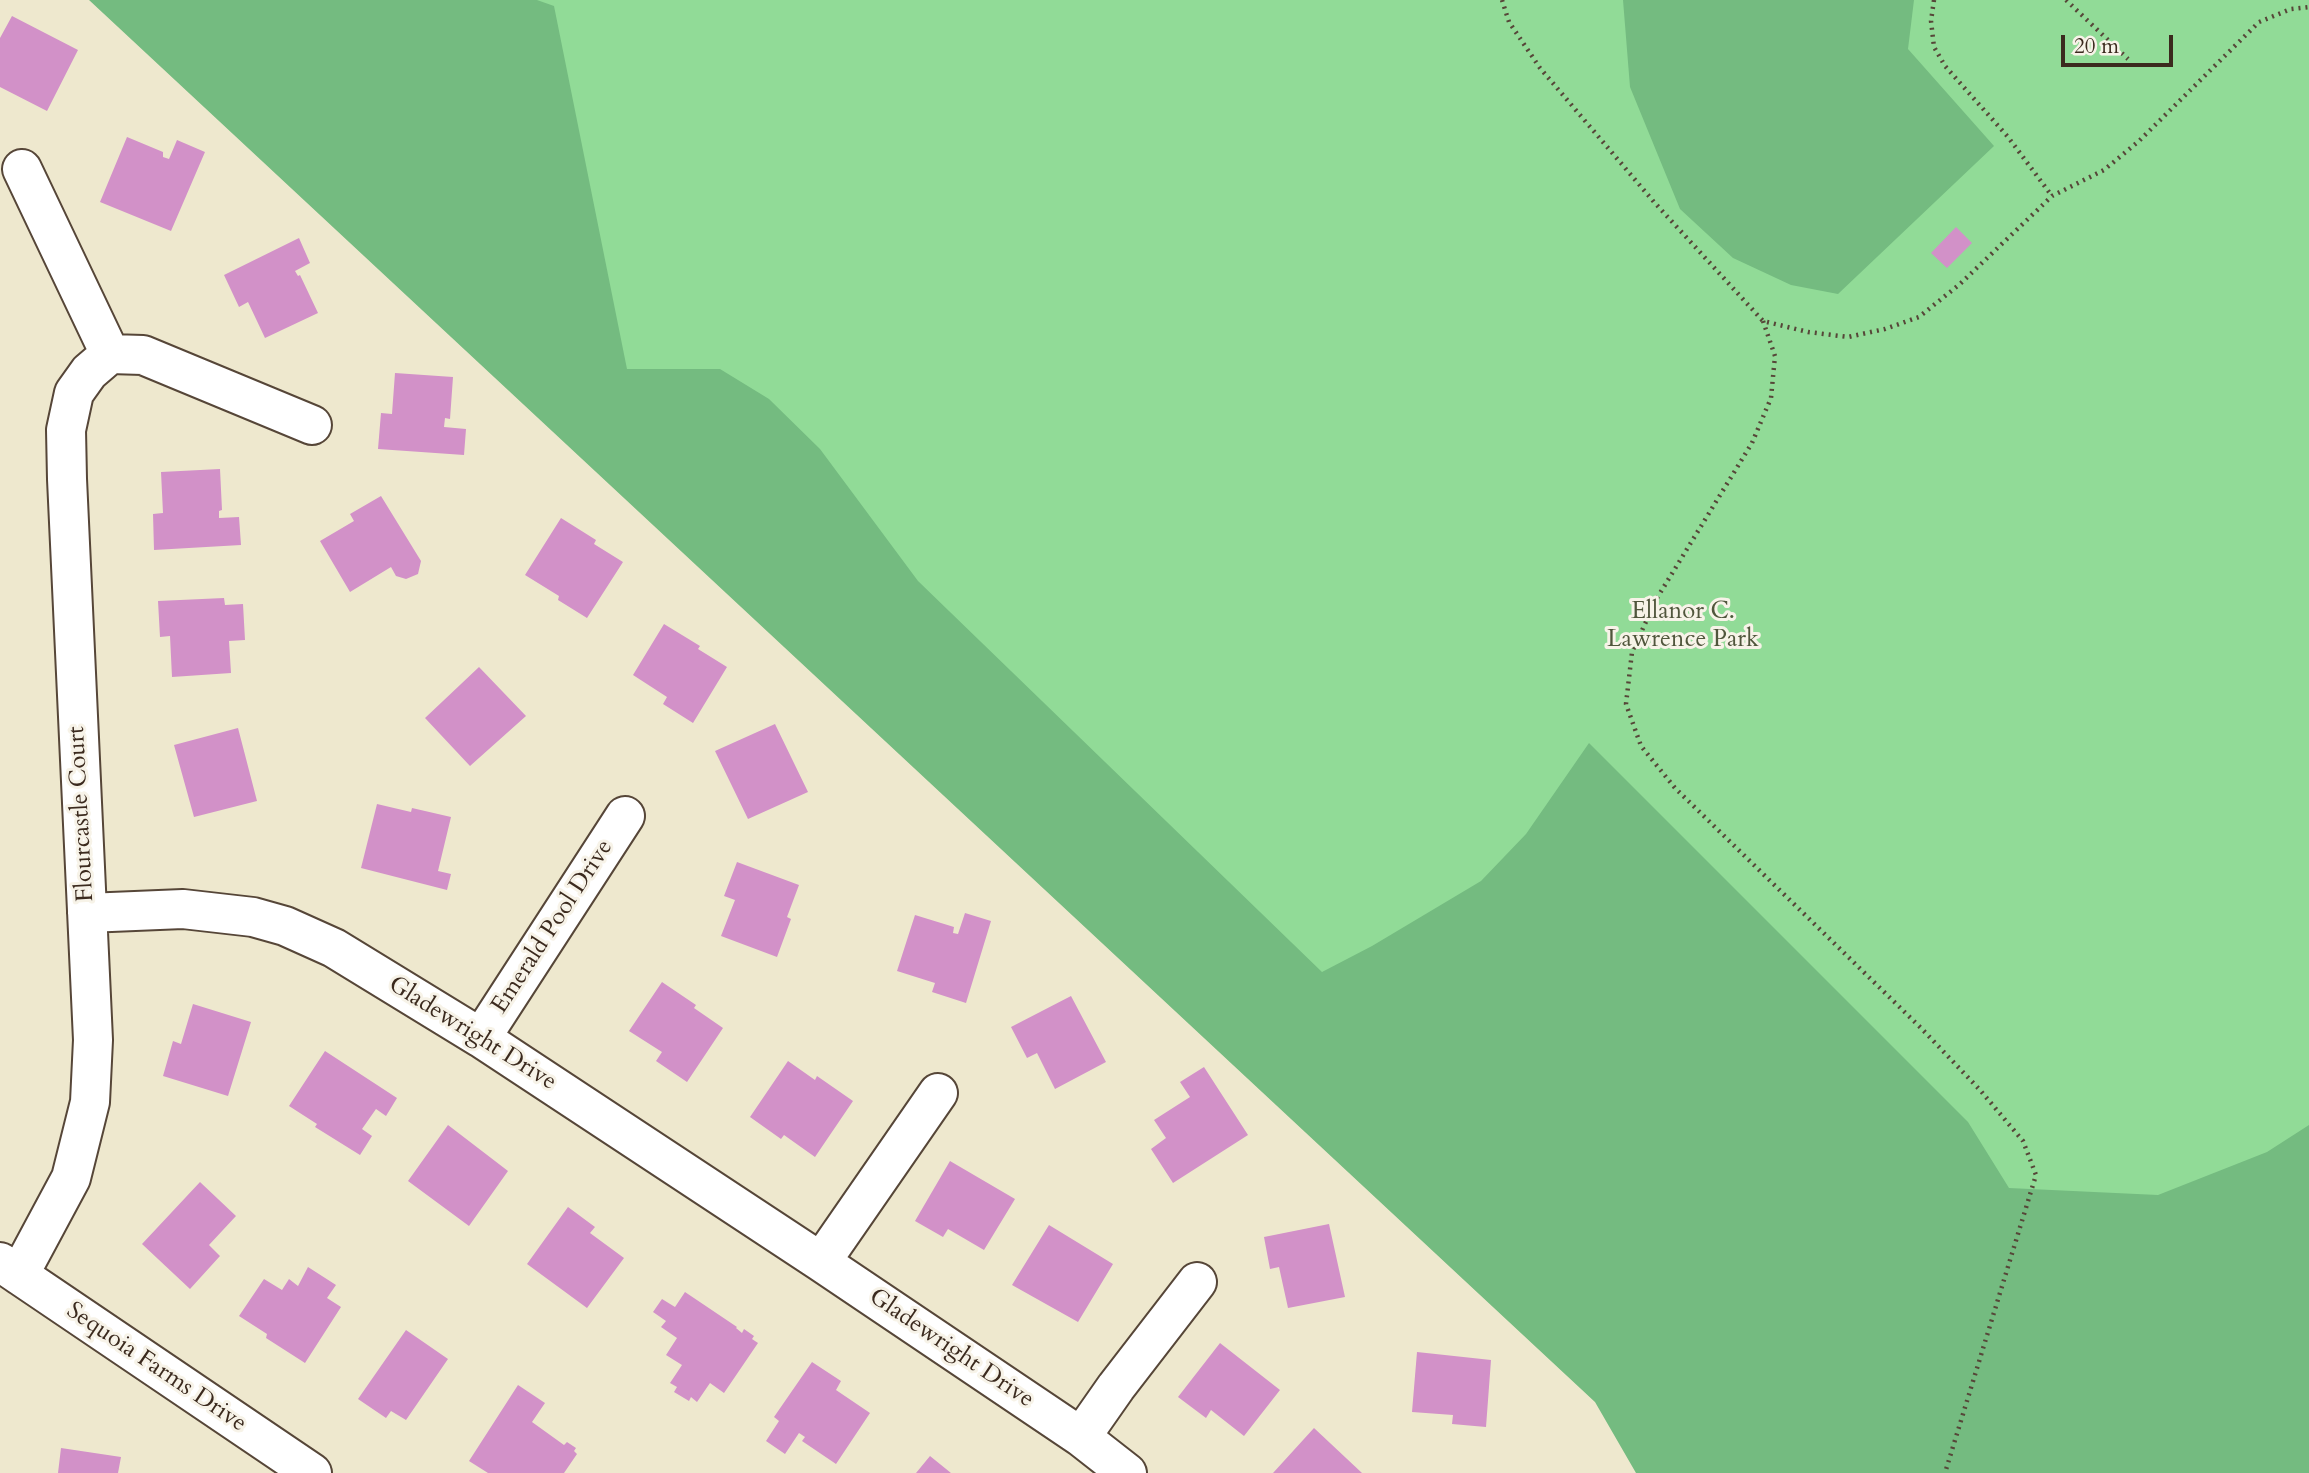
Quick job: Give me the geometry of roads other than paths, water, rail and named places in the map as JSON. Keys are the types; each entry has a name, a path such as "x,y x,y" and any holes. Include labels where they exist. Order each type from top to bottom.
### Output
{"street":[{"path":"22,169 110,354 143,355 161,361 188,375 312,425"},
{"name":"Flourcastle Court","path":"10,1268 71,1178 90,1102 93,1040 66,430 74,393 89,372 110,354"},
{"name":"Emerald Pool Drive","path":"481,1038 625,816"},
{"name":"Gladewright Drive","path":"87,913 183,909 253,917 285,926 334,948 481,1038 821,1262 1081,1437 1127,1473"},
{"path":"821,1262 938,1093"},
{"name":"Sequoia Farms Drive","path":"10,1268 271,1462 312,1473"},
{"path":"1081,1437 1197,1282"}],"park label":[{"name":"Ellanor C. Lawrence Park","path":"1683,626"}]}
